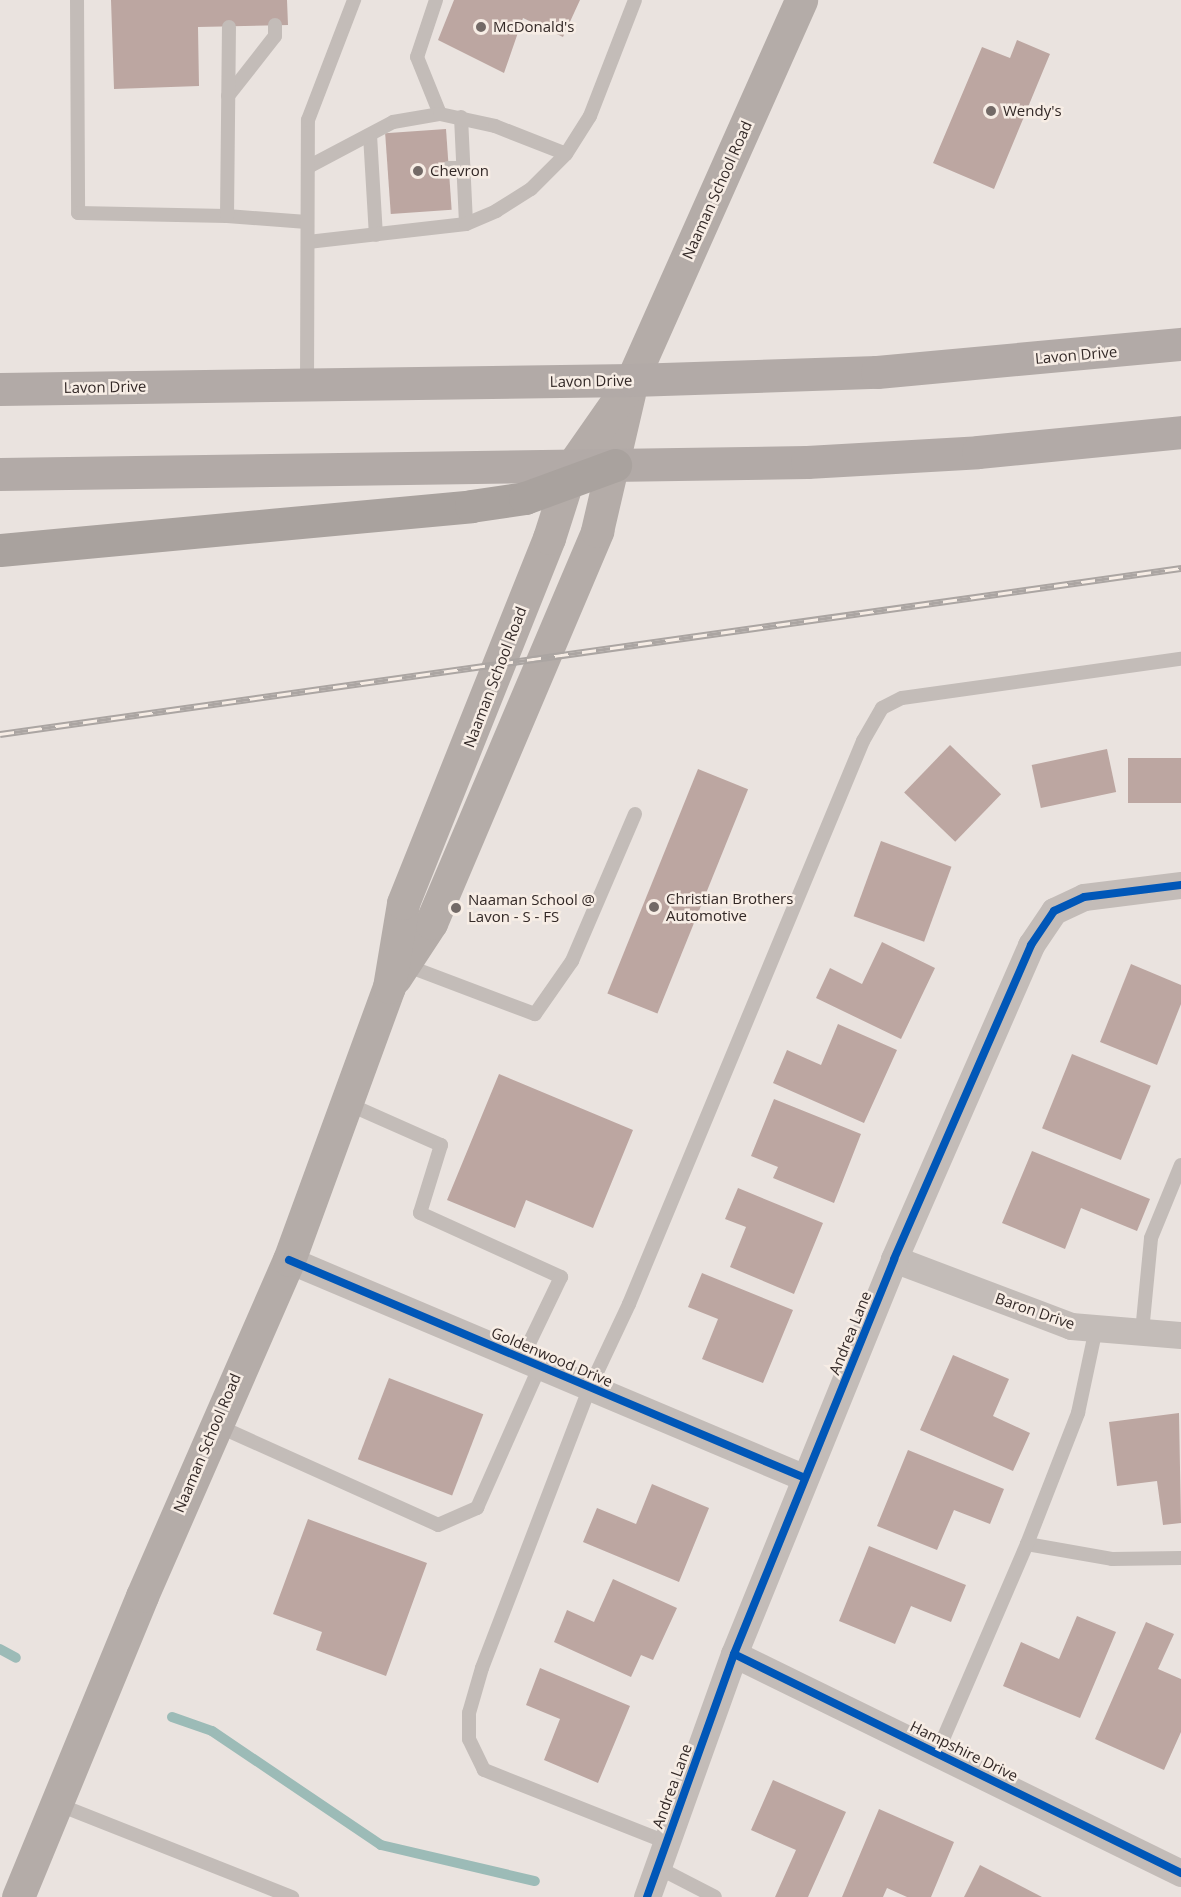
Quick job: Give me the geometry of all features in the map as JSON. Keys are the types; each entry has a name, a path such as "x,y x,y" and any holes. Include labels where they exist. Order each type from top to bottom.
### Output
{"highway":[{"path":"0,550 471,506 525,498 570,475 615,465"}],"main road":[{"name":"Naaman School Road","path":"397,976 403,903 488,695 570,475 632,380 801,0"},
{"name":"Lavon Drive","path":"0,389 632,380 878,372 1181,344"},
{"name":"Naaman School Road","path":"18,1897 215,1424 289,1260 346,1102 397,976 432,923 597,531 615,465 632,380"},
{"path":"615,465 807,462 978,452 1181,432"},
{"path":"0,474 570,475"}],"street":[{"name":"Andrea Lane","path":"647,1897 734,1654 894,1259 1031,945 1054,911 1084,897 1181,885"},
{"name":"Baron Drive","path":"894,1259 1071,1326 1181,1335"},
{"name":"Goldenwood Drive","path":"289,1260 805,1478"},
{"name":"Hampshire Drive","path":"734,1654 1181,1873"}],"lane":[{"path":"77,0 78,213 227,216 307,222"},
{"path":"307,385 308,120 354,0"},
{"path":"436,0 417,57 440,114"},
{"path":"308,242 466,224 496,211 531,189 566,154 590,116 635,0"},
{"path":"228,96 275,36 275,25"},
{"path":"227,216 229,27"},
{"path":"308,167 393,122 440,114 461,117 566,154"},
{"path":"461,117 466,224"},
{"path":"370,135 376,235"},
{"path":"448,168 464,168"},
{"path":"373,175 387,173"},
{"path":"666,1842 484,1770 468,1739 469,1713 482,1668 590,1387 629,1304 828,822 882,708 902,698 1181,659"},
{"path":"397,976 535,1014 572,961 635,814"},
{"path":"215,1424 438,1525 477,1508 561,1277 420,1213 441,1144 346,1102"},
{"path":"1142,1332 1151,1238 1181,1165"},
{"path":"937,1753 1027,1544 1078,1413 1096,1328"},
{"path":"1027,1544 1112,1558 1181,1558"},
{"path":"57,1803 292,1897"},
{"path":"657,1867 715,1897"}],"building":[{"path":"111,0 287,0 288,25 198,27 199,86 114,89"},
{"name":"McDonald's","path":"454,0 580,0 563,37 523,18 504,73 438,40"},
{"name":"Wendy's","path":"1017,40 1050,54 994,189 933,163 982,47 1010,58"},
{"name":"Chevron","path":"446,129 452,210 391,214 385,133"},
{"path":"950,745 1001,794 955,842 904,792"},
{"path":"1107,749 1116,792 1041,808 1032,765"},
{"path":"1128,758 1181,758 1181,803 1128,803"},
{"path":"698,769 748,789 657,1014 607,993"},
{"path":"881,841 951,867 924,942 854,916"},
{"path":"882,942 935,968 901,1039 816,998 830,968 862,984"},
{"path":"1131,964 1181,985 1181,1004 1157,1065 1100,1042"},
{"path":"838,1024 897,1050 864,1123 773,1083 787,1050 821,1065"},
{"path":"1072,1054 1151,1086 1121,1160 1042,1128"},
{"path":"499,1074 633,1130 593,1228 526,1200 515,1228 447,1200"},
{"path":"774,1099 861,1134 834,1203 773,1178 778,1167 751,1156"},
{"path":"1032,1151 1150,1199 1137,1231 1081,1208 1065,1249 1002,1223"},
{"path":"738,1188 823,1223 794,1294 730,1267 746,1227 725,1219"},
{"path":"702,1273 793,1310 763,1383 702,1359 718,1319 688,1307"},
{"path":"953,1355 1009,1379 993,1416 1030,1433 1013,1471 920,1430"},
{"path":"389,1378 483,1414 452,1495 358,1459"},
{"path":"1179,1413 1181,1523 1163,1525 1157,1481 1117,1486 1109,1422"},
{"path":"908,1450 1004,1489 990,1524 954,1510 937,1550 877,1526"},
{"path":"652,1484 709,1508 679,1582 583,1542 597,1508 636,1524"},
{"path":"308,1519 427,1563 386,1676 316,1650 322,1632 273,1614"},
{"path":"869,1546 966,1585 951,1622 911,1606 895,1644 839,1621"},
{"path":"613,1579 677,1608 653,1660 641,1655 631,1677 554,1642 567,1610 594,1622"},
{"path":"1077,1616 1116,1632 1080,1718 1003,1686 1021,1642 1059,1659"},
{"path":"1146,1622 1174,1634 1158,1669 1181,1679 1181,1732 1164,1770 1095,1739"},
{"path":"540,1668 630,1706 598,1783 544,1760 560,1719 526,1705"},
{"path":"773,1780 846,1812 808,1897 775,1897 796,1850 751,1830"},
{"path":"879,1809 954,1842 931,1897 907,1897 887,1888 883,1897 842,1897"},
{"path":"980,1865 1042,1897 964,1897"}],"waterway":[{"path":"0,1649 16,1658"},
{"path":"172,1717 212,1731 381,1845 535,1881"}],"railway":[{"path":"0,734 1181,568"}],"cycle path":[{"path":"647,1897 734,1654 894,1259 1031,945 1054,911 1084,897 1181,885"},
{"path":"289,1260 805,1478"},
{"path":"734,1654 1181,1873"}],"place":[{"name":"McDonald's","path":"481,27"},
{"name":"Wendy's","path":"991,111"},
{"name":"Chevron","path":"418,171"},
{"name":"Christian Brothers Automotive","path":"654,907"},
{"name":"Naaman School @ Lavon - S - FS","path":"456,908"}]}
